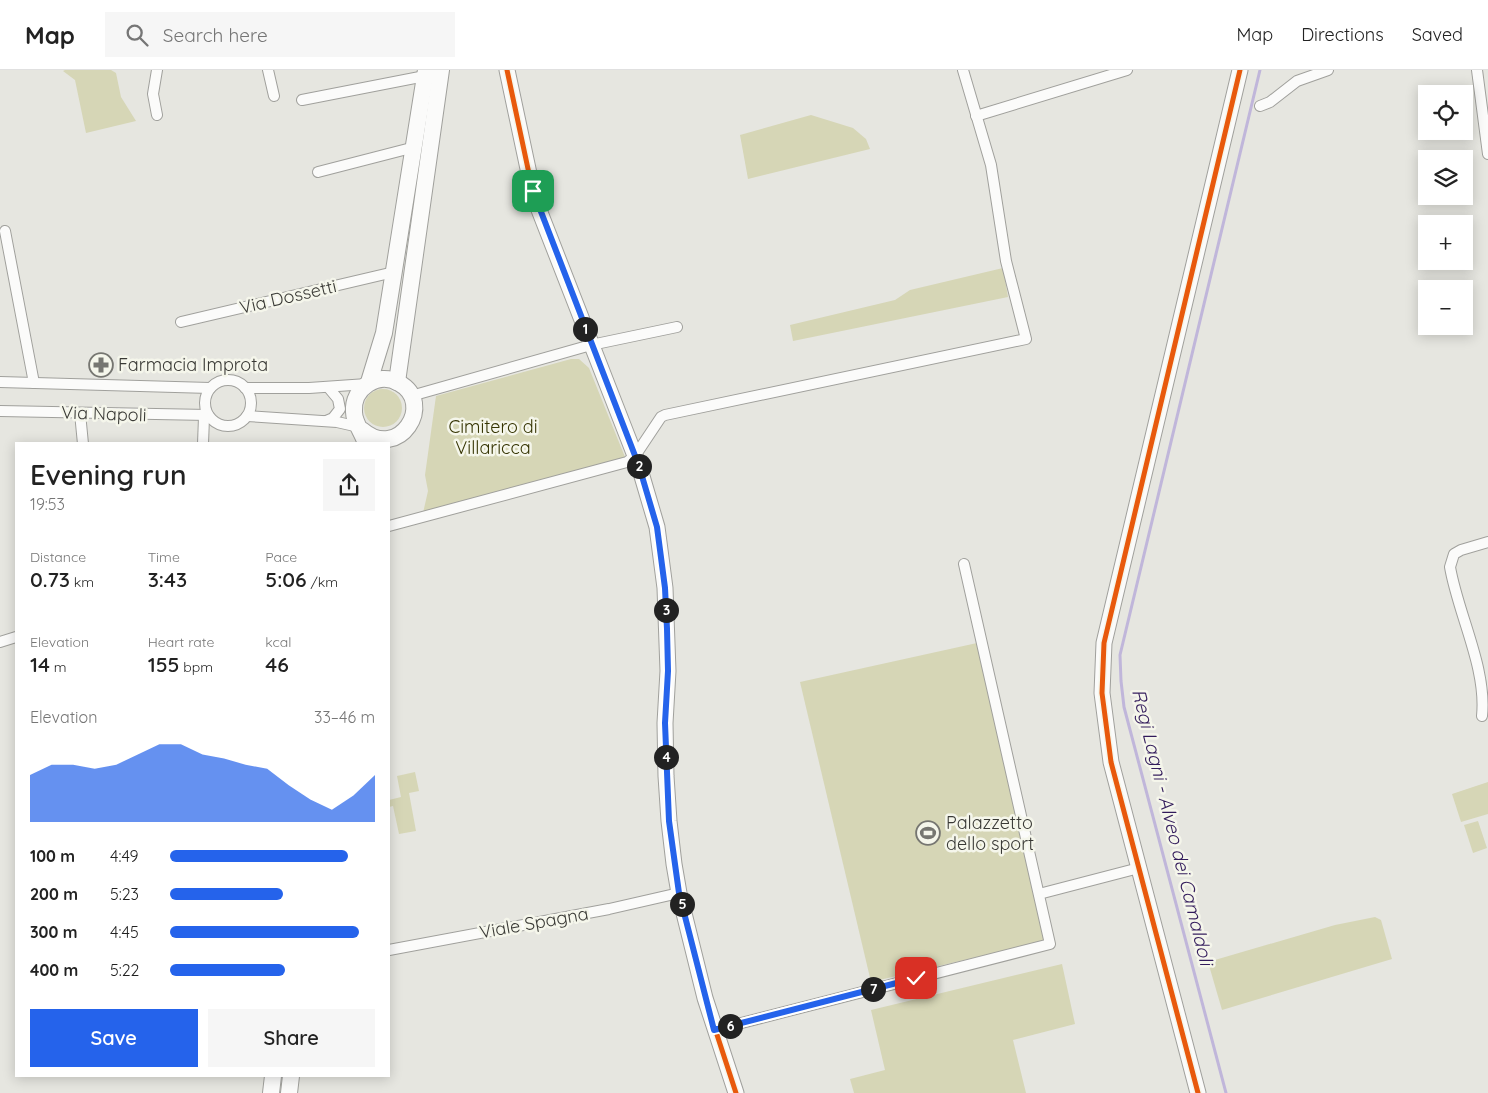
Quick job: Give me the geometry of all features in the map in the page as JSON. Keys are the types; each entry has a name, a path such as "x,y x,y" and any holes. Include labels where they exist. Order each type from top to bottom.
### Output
{"main road":[{"path":"397,382 441,70"},
{"path":"368,383 384,333 426,73"},
{"path":"385,442 362,434 354,417 354,401 359,391 368,383 380,379 397,382 406,388 411,396 414,412 411,422 405,431 390,444"},
{"path":"271,1093 273,1077"},
{"path":"289,1093 291,1077"}],"street":[{"path":"157,70 153,94 158,115"},
{"path":"268,70 274,96"},
{"path":"507,70 534,197 635,456 657,527 665,588 668,671 665,723 666,776 669,821 679,893 714,1030 736,1093"},
{"path":"390,526 627,462 635,456 661,417 665,415 1026,339 1006,261 991,166 963,70"},
{"path":"976,116 1127,70"},
{"path":"1198,1093 1111,762 1102,693 1104,643 1240,70"},
{"path":"1260,106 1270,102 1297,81 1328,70"},
{"path":"1477,70 1488,154"},
{"path":"302,100 426,73"},
{"path":"318,172 415,147"},
{"path":"5,231 34,383"},
{"name":"Via Dossetti","path":"181,322 394,272"},
{"path":"411,396 592,345 677,327"},
{"path":"203,442 206,416 205,398 210,388 215,383 228,380 245,388 250,399 249,411 247,416 237,424 224,426 206,416"},
{"name":"Via Napoli","path":"0,382 210,388"},
{"path":"245,388 328,387 368,383"},
{"path":"325,421 333,418 340,409 338,399 328,387"},
{"name":"Via Napoli","path":"0,411 206,416"},
{"path":"80,413 83,442"},
{"path":"247,416 325,421 362,434"},
{"path":"1482,716 1484,704 1475,654 1450,567 1454,554 1488,542"},
{"path":"714,1030 1050,944 964,564"},
{"path":"0,642 15,637"},
{"path":"1039,894 1139,868"},
{"name":"Viale Spagna","path":"390,950 608,910 679,893"}],"green space":[{"path":"111,70 116,73 121,97 136,121 86,133 75,80 63,71"},
{"path":"811,115 853,128 866,139 870,149 748,179 740,135"},
{"path":"1003,268 1008,297 793,341 790,325 895,300 910,290"},
{"name":"Cimitero di Villaricca","path":"571,359 579,359 589,368 625,457 423,513 428,491 425,475 436,396"},
{"path":"383,389 397,394 402,408 397,422 383,427 369,422 364,408 369,394"},
{"name":"Palazzetto dello sport","path":"977,643 1045,941 871,982 800,682"},
{"path":"415,772 419,791 409,793 416,831 399,834 393,806 390,807 390,800 401,797 397,776"},
{"path":"1488,782 1488,814 1461,822 1452,794"},
{"path":"1478,821 1487,848 1473,853 1464,825"},
{"path":"1375,917 1381,920 1392,959 1222,1010 1208,962 1335,925"},
{"path":"1062,964 1075,1024 1013,1040 1026,1093 854,1093 850,1079 885,1070 871,1010"}],"waterway":[{"name":"Regi Lagni - Alveo dei Camaldoli","path":"1226,1093 1124,707 1120,655 1260,70"}],"cycle path":[{"path":"507,70 534,197 639,466 657,527 665,588 668,671 665,723 666,776 674,864 679,893 705,998 736,1093"},
{"path":"1198,1093 1111,762 1102,693 1104,643 1240,70"}],"place":[{"name":"Farmacia Improta","path":"101,365"},
{"name":"Palazzetto dello sport","path":"928,833"}],"route":[{"path":"533,191 639,466 657,527 665,588 667,629 668,671 665,723 669,821 679,893 714,1030 916,978"}]}
